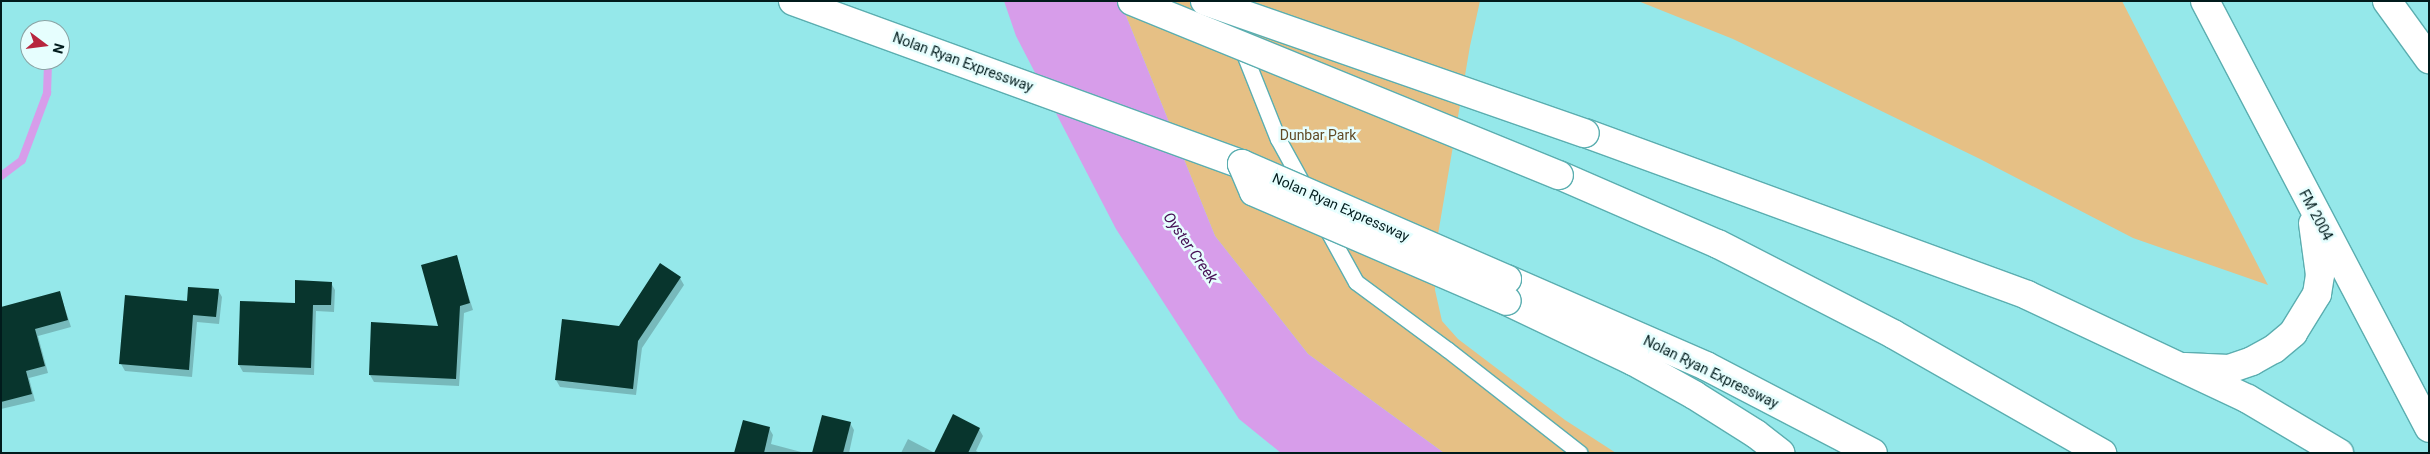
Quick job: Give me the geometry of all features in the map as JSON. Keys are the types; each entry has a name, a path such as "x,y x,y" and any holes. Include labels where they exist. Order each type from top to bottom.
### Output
{"main road":[{"path":"1132,1 1559,175 1718,244 1892,334 2102,453"},
{"path":"1205,1 1585,133 2027,295 2185,367 2248,399 2339,453"},
{"name":"FM 2004","path":"2205,1 2429,428"},
{"path":"2387,1 2429,59"},
{"name":"Nolan Ryan Expressway","path":"806,6 1242,164 1254,192 1706,366 1872,453"},
{"path":"2185,367 2230,370 2274,349 2293,332 2317,294 2320,275 2311,205"},
{"path":"1507,290 1580,334 1642,366 1725,415 1780,453"}],"lane":[{"path":"1226,1 1225,7 1278,139 1356,282 1448,350 1580,453"}],"green space":[{"name":"Dunbar Park","path":"1120,1 1480,1 1470,46 1435,252 1435,290 1442,321 1458,339 1565,420 1616,453 1444,453 1308,354 1215,236"},
{"path":"1638,1 2122,1 2268,285 2133,238 1980,159 1733,39"}],"water":[{"name":"Oyster Creek","path":"1004,1 1120,1 1215,236 1308,354 1444,453 1281,453 1239,419 1116,229 1016,36"}],"building":[{"path":"457,255 470,303 460,306 456,379 369,375 371,322 438,326 421,265"},
{"path":"660,263 681,277 638,341 633,389 555,380 562,319 619,326"},
{"path":"295,280 332,282 331,305 313,305 311,368 238,365 240,301 295,303"},
{"path":"188,287 219,289 216,317 193,315 189,370 119,364 125,295 187,301"},
{"path":"60,291 68,320 35,329 45,366 26,371 32,394 1,402 1,307"},
{"path":"953,414 980,428 968,453 934,453"},
{"path":"822,415 851,422 843,453 812,453"},
{"path":"743,420 770,427 764,453 734,453"}],"waterway":[{"path":"1,176 22,160 47,93 48,70"}]}
